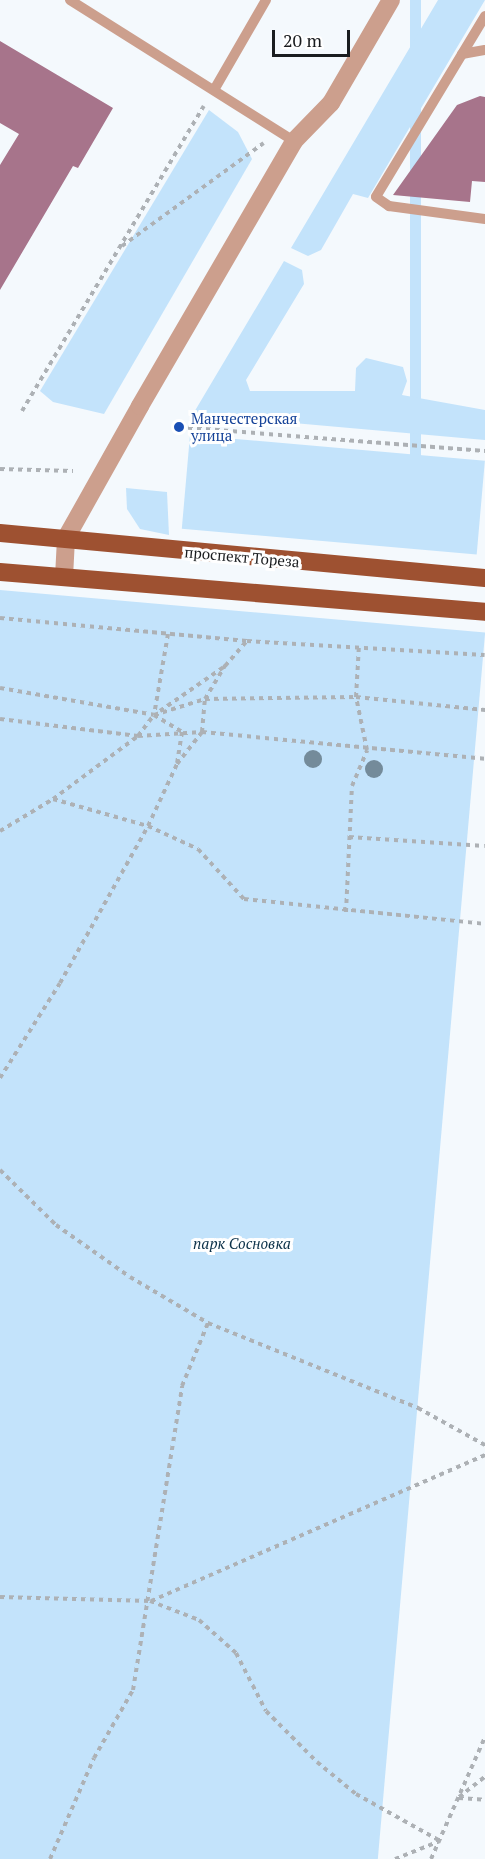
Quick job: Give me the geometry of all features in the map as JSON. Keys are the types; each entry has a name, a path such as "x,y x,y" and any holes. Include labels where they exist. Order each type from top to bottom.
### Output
{"main road":[{"name":"проспект Тореза","path":"0,533 66,538 178,552 485,578"},
{"path":"0,572 485,612"}],"street":[{"path":"64,577 66,538 287,137 331,103 390,0"}],"lane":[{"path":"70,0 287,137"},
{"path":"214,90 266,0"},
{"path":"485,16 376,197 389,206 485,219"},
{"path":"462,54 485,50"}],"path":[{"path":"22,411 214,90"},
{"path":"119,249 287,137"},
{"path":"179,427 485,451"},
{"path":"0,469 73,471"},
{"path":"0,618 247,641 359,645 485,655"},
{"path":"154,715 168,634"},
{"path":"0,1078 60,983 148,826 177,764 202,732 205,699 225,666 247,641"},
{"path":"346,912 352,786 367,750 356,697 359,645"},
{"path":"0,831 53,799 138,736 154,715 225,666"},
{"path":"0,688 154,715 182,732"},
{"path":"154,715 205,699 356,697 485,710"},
{"path":"0,718 29,725 138,736 202,732 367,750 485,759"},
{"path":"177,764 182,732"},
{"path":"53,799 148,826 198,849 244,899 346,912 485,924"},
{"path":"349,837 485,846"},
{"path":"0,1170 57,1225 130,1277 208,1323 418,1408 485,1445"},
{"path":"50,1859 94,1758 133,1690 150,1601 182,1386 208,1323"},
{"path":"150,1601 485,1455"},
{"path":"0,1597 150,1601 200,1620 236,1653 266,1711 317,1762 356,1794 440,1841"},
{"path":"431,1859 485,1737"},
{"path":"459,1798 485,1777"},
{"path":"459,1798 485,1800"},
{"path":"395,1859 440,1841"}],"green space":[{"path":"410,0 421,0 421,483 410,483"},
{"path":"438,0 485,0 368,198 353,194 321,250 308,256 291,248"},
{"path":"209,110 238,132 252,159 104,414 53,402 40,391"},
{"path":"284,261 302,270 304,284 246,380 250,391 355,391 356,368 366,358 403,367 407,381 402,395 485,410 485,440 193,414"},
{"path":"190,435 485,461 477,554 182,529"},
{"path":"126,488 167,492 169,535 140,529 127,509"},
{"name":"парк Сосновка","path":"0,590 485,632 378,1859 0,1859"}],"building":[{"path":"0,41 113,108 78,168 73,166 0,290 0,165 19,134 0,123"},
{"path":"480,96 485,97 485,182 472,181 470,202 393,195 457,105"}],"place":[{"name":"Манчестерская улица","path":"179,427"}]}
